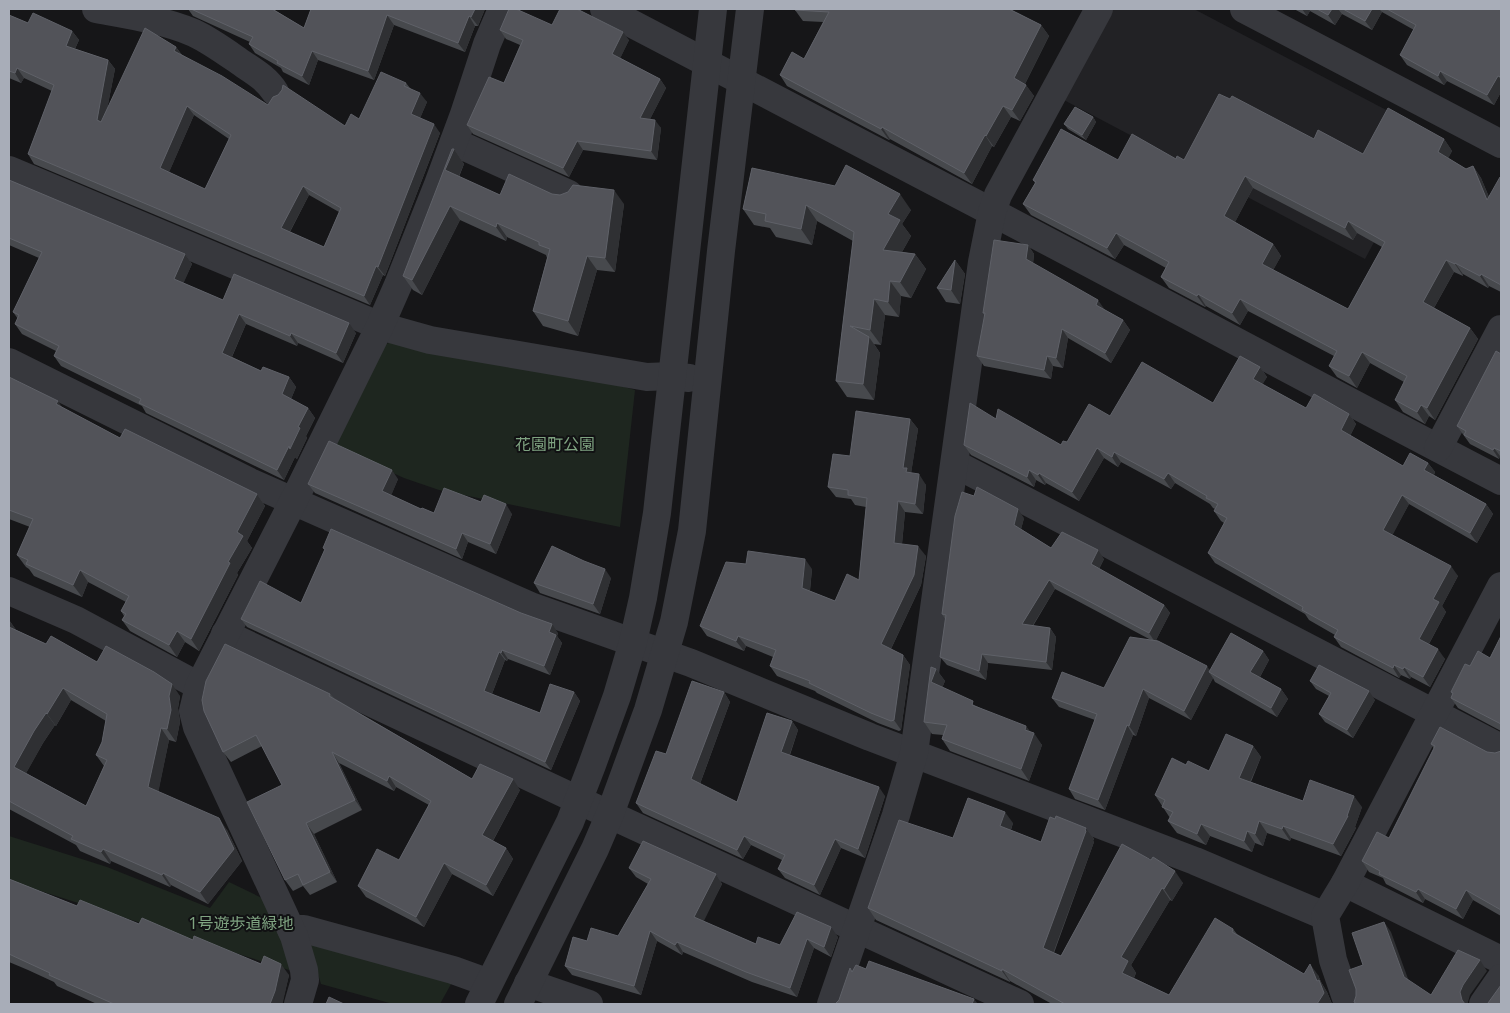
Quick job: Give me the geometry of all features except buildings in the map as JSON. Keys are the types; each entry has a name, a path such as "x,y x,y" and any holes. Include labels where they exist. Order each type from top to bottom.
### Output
{"street":[{"path":"96,9 172,25 195,34 218,47 269,83 275,92"},
{"path":"604,9 1501,481"},
{"path":"291,929 304,929 454,970 484,993 570,822 616,696 643,598 657,512 713,9"},
{"path":"589,1004 523,994 587,866 610,814 648,710 674,622 692,531 707,381 750,9"},
{"path":"831,1004 896,815 914,753 982,262 992,212 1002,187 1098,9"},
{"path":"1244,9 1501,144"},
{"path":"298,1004 305,980 304,970 291,929 197,727 193,711 199,686 224,634 293,502 380,326 402,277 454,142 487,44 493,11"},
{"path":"454,142 569,194"},
{"path":"9,170 380,326 402,333 439,342 647,377 671,376 707,381"},
{"path":"1438,448 1501,329"},
{"path":"9,362 293,502 533,607 665,653 914,753 1195,861 1325,916"},
{"path":"955,464 1501,748"},
{"path":"1348,1004 1333,960 1325,916 1345,883 1433,712 1501,586"},
{"path":"9,591 76,620 199,686"},
{"path":"224,634 1020,1004"},
{"path":"1345,883 1501,960"},
{"path":"1484,1004 1501,978"}],"shaded area":[{"path":"1110,9 1194,9 1432,134 1365,259 1062,99"}],"green space":[{"name":"花園町公園","path":"391,342 603,381 635,390 620,527 439,490 404,478 333,446 386,344"},
{"name":"1号遊歩道緑地","path":"9,836 107,867 210,908 229,882 264,899 269,904 292,969 289,970 9,881"},
{"name":"1号遊歩道緑地","path":"307,938 456,975 440,1004 393,1004 321,984"}]}
